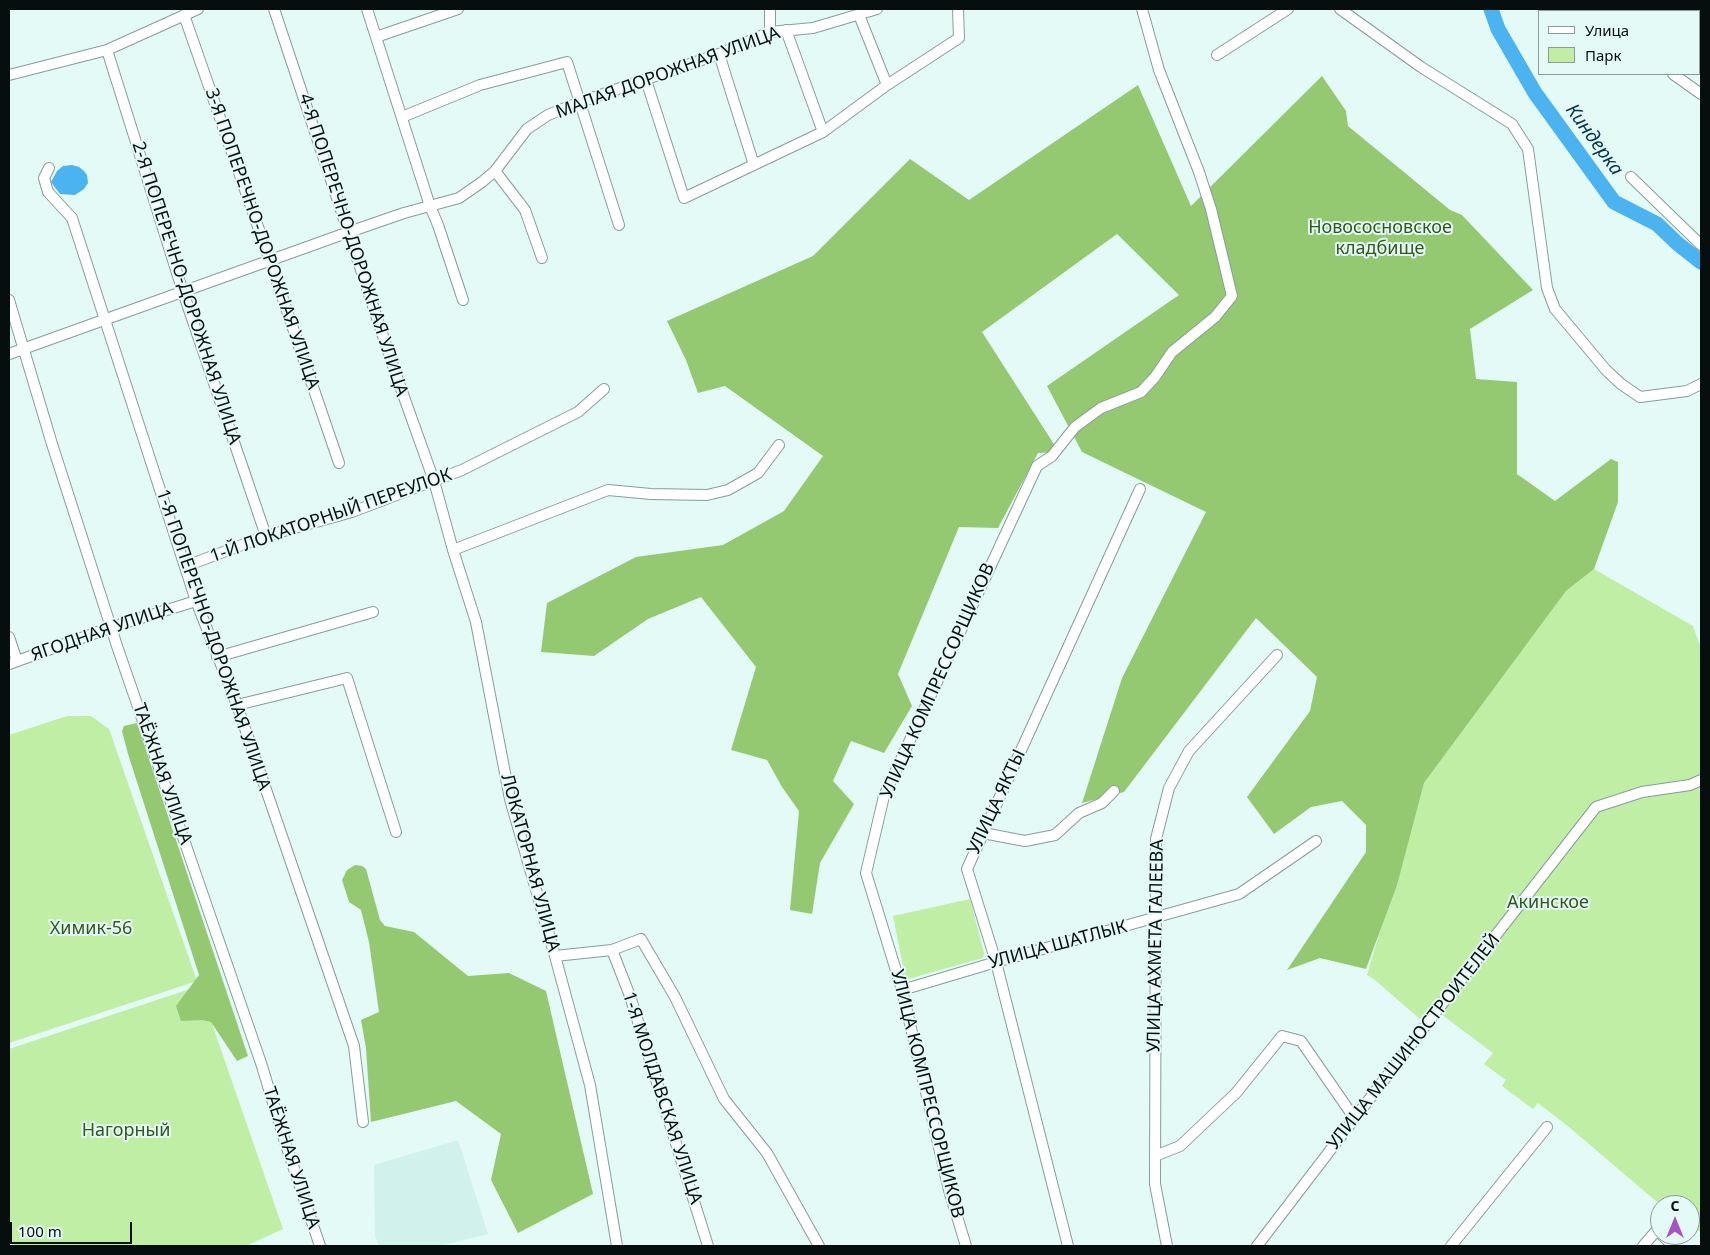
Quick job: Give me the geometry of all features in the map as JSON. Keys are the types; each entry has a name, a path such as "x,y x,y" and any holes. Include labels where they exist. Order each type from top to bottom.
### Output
{"street":[{"path":"9,75 107,50 198,9"},
{"name":"4-Я ПОПЕРЕЧНО-ДОРОЖНАЯ УЛИЦА","path":"274,9 394,369 434,481"},
{"path":"367,9 430,206 463,300"},
{"path":"376,37 458,9"},
{"path":"770,9 770,32"},
{"name":"МАЛАЯ ДОРОЖНАЯ УЛИЦА","path":"9,354 349,232 459,198 495,171 527,130 548,115 580,102 719,54 770,32 812,28 877,9"},
{"path":"646,80 684,198 823,132 887,85 959,38 958,9"},
{"name":"УЛИЦА КОМПРЕССОРЩИКОВ","path":"966,1246 949,1190 902,990 866,873 884,796 1037,466 1052,456 1075,427 1101,408 1141,392 1155,377 1172,352 1215,317 1232,296 1211,209 1160,70 1142,9"},
{"path":"1217,56 1288,9"},
{"path":"1340,9 1421,68 1512,124 1528,148 1545,279 1549,295 1555,309 1606,370 1621,384 1640,397 1687,391 1701,384"},
{"name":"3-Я ПОПЕРЕЧНО-ДОРОЖНАЯ УЛИЦА","path":"184,15 339,463"},
{"path":"859,15 887,85"},
{"path":"786,30 823,132"},
{"name":"2-Я ПОПЕРЕЧНО-ДОРОЖНАЯ УЛИЦА","path":"107,50 183,292 266,536"},
{"path":"719,54 754,165"},
{"path":"402,117 480,85 567,62 619,225"},
{"path":"1674,75 1701,94"},
{"name":"1-Я ПОПЕРЕЧНО-ДОРОЖНАЯ УЛИЦА","path":"48,168 44,178 48,192 72,218 196,601 237,705 354,1046 364,1122"},
{"path":"495,171 525,210 542,258"},
{"path":"1631,177 1701,245"},
{"name":"ТАЁЖНАЯ УЛИЦА","path":"9,300 52,444 112,627 261,1063 284,1142 320,1246"},
{"name":"1-Й ЛОКАТОРНЫЙ ПЕРЕУЛОК","path":"186,566 266,536 352,512 462,470 578,412 604,389"},
{"path":"453,550 608,490 707,496 728,490 758,473 780,445"},
{"name":"ЛОКАТОРНАЯ УЛИЦА","path":"434,481 476,622 510,800 590,1085 617,1246"},
{"name":"УЛИЦА ЯКТЫ","path":"1068,1246 996,962 967,869 1140,489"},
{"name":"ЯГОДНАЯ УЛИЦА","path":"13,663 112,627 196,601"},
{"path":"218,657 373,612"},
{"path":"9,638 13,663"},
{"name":"УЛИЦА АХМЕТА ГАЛЕЕВА","path":"1167,1246 1155,1184 1154,918 1156,839 1169,788 1189,751 1276,655"},
{"path":"237,705 347,678 396,832"},
{"name":"УЛИЦА МАШИНОСТРОИТЕЛЕЙ","path":"1257,1246 1596,807 1642,792 1690,785 1701,780"},
{"path":"983,833 1025,841 1055,835 1079,813 1102,803 1114,791"},
{"name":"УЛИЦА ШАТЛЫК","path":"902,990 1239,894 1316,841"},
{"path":"555,956 612,950 641,939 675,997 724,1099 767,1153 819,1246"},
{"name":"1-Я МОЛДАВСКАЯ УЛИЦА","path":"612,950 630,996 708,1246"},
{"path":"1155,1156 1180,1146 1236,1093 1282,1036 1301,1041 1355,1119"},
{"path":"1451,1246 1547,1127"}],"shaded area":[{"path":"458,1140 488,1234 439,1246 379,1246 375,1236 374,1165"}],"green space":[{"name":"Новососновское кладбище","path":"1322,76 1346,111 1348,126 1450,210 1462,215 1533,290 1470,329 1476,379 1517,382 1517,474 1555,501 1611,459 1618,462 1618,502 1594,569 1566,591 1424,783 1397,885 1366,969 1320,958 1287,970 1366,852 1366,825 1342,801 1311,807 1274,834 1247,797 1310,711 1317,677 1256,618 1124,792 1082,803 1122,678 1206,512 1082,452 1047,386 1179,295 1117,234 982,332 1059,452 1038,453 998,528 959,527 898,674 912,706 884,753 851,741 833,781 854,804 820,863 812,914 790,910 799,811 782,787 767,760 731,750 756,667 701,597 648,619 594,656 541,652 547,603 636,557 723,545 784,511 823,456 725,386 698,393 686,360 667,321 813,256 910,159 969,200 1138,85 1191,206"},
{"name":"Акинское","path":"1594,569 1693,626 1701,645 1701,1233 1700,1195 1650,1196 1538,1103 1533,1109 1502,1086 1506,1080 1484,1064 1493,1053 1441,1014 1421,1020 1367,975 1424,783 1566,591"},
{"name":"Химик-56","path":"67,716 91,716 109,729 197,981 9,1043 9,735"},
{"path":"137,723 248,1056 237,1061 211,1022 202,1020 181,1021 176,1006 199,975 122,731 124,726"},
{"path":"355,865 366,869 380,920 385,926 414,932 468,976 509,973 546,991 593,1194 518,1233 491,1180 501,1134 456,1101 371,1122 366,1048 361,1020 379,1012 369,942 361,910 349,902 342,880 347,870"},
{"path":"970,899 984,953 983,958 908,979 905,976 893,916"},
{"name":"Нагорный","path":"199,986 283,1229 246,1246 9,1246 9,1049"}],"water":[{"path":"72,165 84,171 87,175 88,183 84,189 75,195 60,194 51,182 57,171 63,166"}],"waterway":[{"name":"Киндерка","path":"1491,9 1498,29 1535,93 1614,202 1657,224 1701,262"}]}
